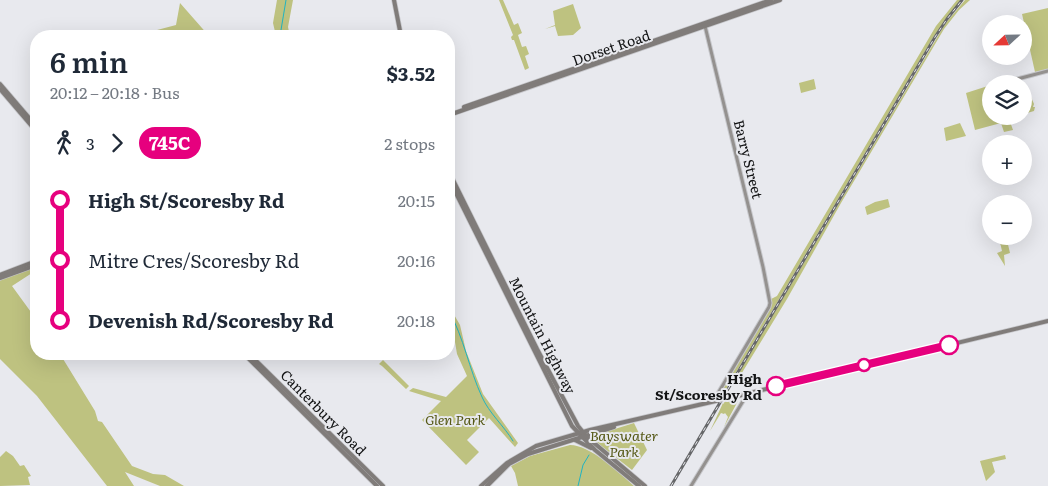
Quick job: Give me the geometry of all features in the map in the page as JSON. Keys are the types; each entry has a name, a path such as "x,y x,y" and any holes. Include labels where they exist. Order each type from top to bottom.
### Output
{"main road":[{"path":"394,0 400,30"},
{"name":"Dorset Road","path":"704,25 771,0"},
{"name":"Dorset Road","path":"455,112 631,49 780,0"},
{"name":"Barry Street","path":"704,25 770,306 720,390"},
{"path":"1032,75 1048,71"},
{"path":"0,84 30,123"},
{"path":"0,89 30,120"},
{"name":"Mountain Highway","path":"455,187 478,240 567,412 573,418 582,435 595,450 634,476 642,486"},
{"name":"Mountain Highway","path":"455,189 479,233 515,309"},
{"path":"478,240 479,233"},
{"path":"0,276 30,265"},
{"path":"582,435 590,430 1048,321"},
{"name":"Mountain Highway","path":"536,350 561,397 572,426 642,486"},
{"name":"Canterbury Road","path":"251,360 383,486"},
{"name":"Canterbury Road","path":"255,360 260,367"},
{"path":"720,390 720,400"},
{"path":"720,390 720,400"},
{"path":"692,486 748,393"},
{"path":"740,395 742,403"},
{"path":"561,397 567,412"},
{"path":"573,418 582,428 590,430"},
{"path":"484,485 521,455 540,447 630,422"},
{"path":"571,438 574,432 572,426"},
{"path":"594,444 594,436 601,431"},
{"path":"571,438 595,450"},
{"name":"Canterbury Road","path":"335,441 377,486"}],"green space":[{"path":"277,0 293,0 289,30 275,30 273,23"},
{"path":"499,0 503,0 514,25 518,23 522,33 518,35 522,47 526,46 529,54 525,56 529,68 525,70 514,40 512,40 511,37 513,35"},
{"path":"957,0 961,0 934,36 722,396 722,391 771,307 771,299 777,296 936,26"},
{"path":"965,0 970,0 959,10 944,29 740,376 738,374 945,24"},
{"path":"180,3 204,30 157,30 176,25"},
{"path":"573,4 581,28 573,35 558,36 555,26 545,29 555,25 553,11"},
{"path":"1048,8 1048,69 1035,72 1032,59 1032,15 1022,14"},
{"path":"814,79 816,89 801,93 799,83"},
{"path":"982,88 982,125 994,125 975,130 966,93"},
{"path":"1032,99 1033,107 1035,107 1032,112"},
{"path":"960,123 966,136 946,141 944,128"},
{"path":"1002,125 1011,125 1013,130 1004,132"},
{"path":"888,199 890,207 867,215 865,207"},
{"path":"1001,245 1008,245 1010,253 1004,255 1005,266 997,253 1002,251"},
{"path":"30,269 30,274 12,286 30,311 30,360 64,360 95,411 98,421 102,422 132,466 153,474 165,475 184,486 160,486 125,472 134,486 107,486 37,396 0,359 0,280"},
{"name":"Glen Park","path":"455,316 460,325 466,351 483,394 518,443 515,447 489,418 467,440 479,452 466,465 422,420 441,401 409,391 413,388 446,397 467,376 457,354"},
{"path":"383,360 409,386 406,389 379,364"},
{"path":"737,399 738,401 724,427 728,417 725,413 721,413 710,431 723,403 725,401"},
{"name":"Bayswater Park","path":"634,423 647,450 632,470 596,442 595,439 602,433"},
{"path":"570,445 578,446 595,454 634,486 518,486 511,466 530,456"},
{"path":"6,451 13,456 20,466 24,465 31,476 28,477 30,485 0,486 0,457"},
{"path":"1005,455 1006,459 992,462 995,472 986,481 980,461"}],"waterway":[{"path":"281,30 286,0"},
{"path":"455,323 482,397 513,441"},
{"path":"578,486 583,465 589,455"}],"railway":[{"path":"671,486 935,37 962,0"}],"bus line":[{"name":"745C","path":"776,386 949,345"}],"place":[{"name":"High St/Scoresby Rd","path":"776,386"}]}
